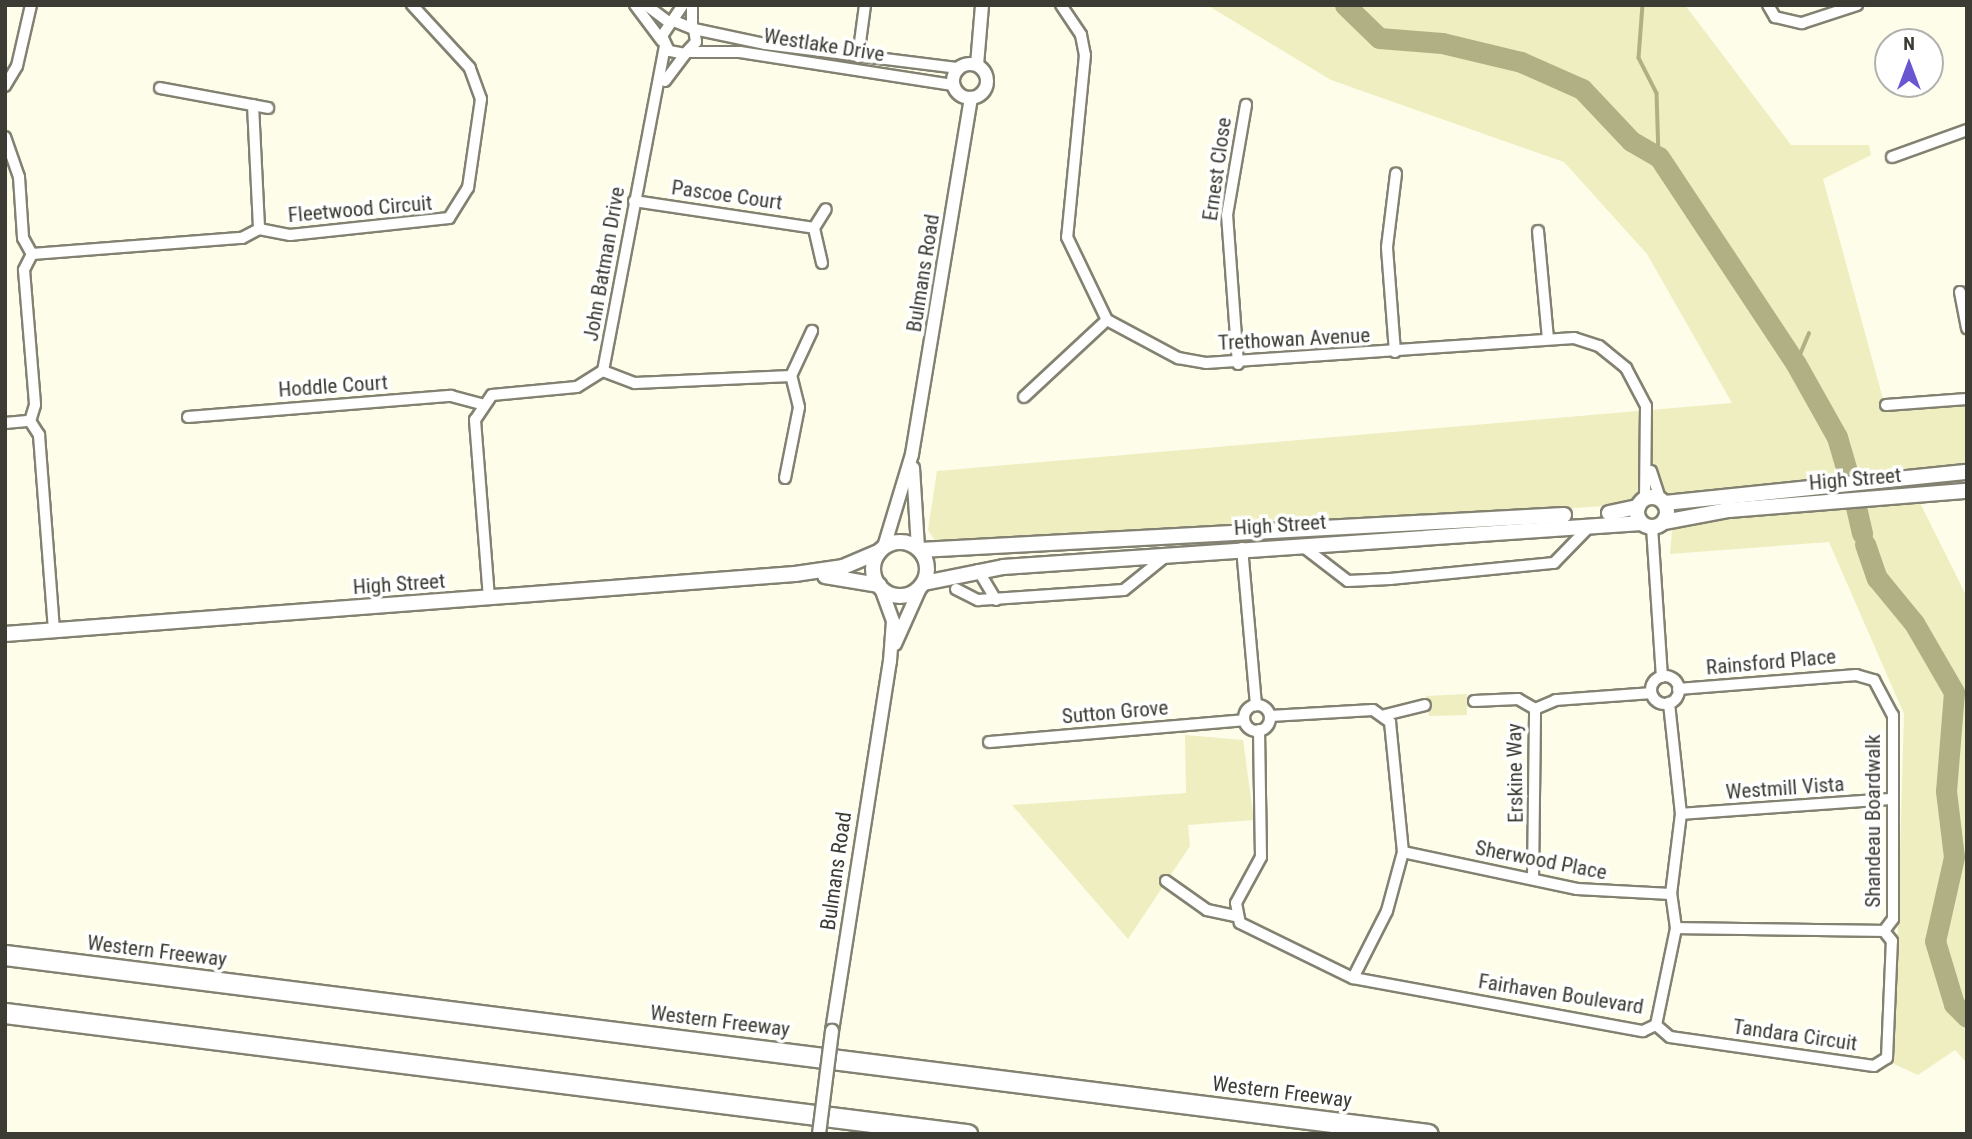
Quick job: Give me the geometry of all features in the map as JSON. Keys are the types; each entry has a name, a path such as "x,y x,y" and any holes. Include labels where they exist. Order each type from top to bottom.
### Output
{"highway":[{"name":"Western Freeway","path":"5,956 1428,1134"},
{"path":"5,1013 967,1134"}],"main road":[{"name":"High Street","path":"919,549 960,553 1641,503 1967,472"},
{"name":"High Street","path":"922,585 978,570 1593,523 1652,524 1729,510 1967,491"},
{"path":"1652,524 1662,501"},
{"path":"1641,503 1652,524"},
{"path":"897,541 919,549 928,568 922,585 905,596 880,587 873,567 881,549 897,541"},
{"name":"High Street","path":"5,634 795,574 843,567 881,549"},
{"name":"High Street","path":"795,574 880,587"}],"street":[{"path":"5,86 17,66 31,5"},
{"name":"Fleetwood Circuit","path":"32,254 242,238 259,229 290,235 432,224 460,207 481,99 478,81 412,5"},
{"path":"635,5 664,44"},
{"path":"646,5 672,22"},
{"name":"John Batman Drive","path":"481,404 492,395 577,387 603,371 634,201 659,90 664,44 672,22 683,5"},
{"path":"687,53 696,42 692,5"},
{"path":"858,57 865,5"},
{"path":"977,65 959,68 954,85 971,98 987,83 977,65 982,5"},
{"path":"1024,397 1107,320 1067,237 1085,55 1081,35 1061,5"},
{"path":"1768,5 1775,16 1802,23 1857,5"},
{"name":"Westlake Drive","path":"672,22 858,57 959,68"},
{"name":"Westlake Drive","path":"664,44 687,53 740,52 954,85"},
{"name":"John Batman Drive","path":"659,90 687,53"},
{"path":"160,88 268,108"},
{"name":"Bulmans Road","path":"881,549 912,454 971,98"},
{"path":"253,105 259,229"},
{"name":"Ernest Close","path":"1238,364 1227,215 1246,105"},
{"path":"1892,157 1967,130"},
{"path":"5,137 19,177 23,238 32,254 24,270 35,405 30,421 38,435 54,631"},
{"path":"1395,352 1387,247 1396,174"},
{"name":"Pascoe Court","path":"634,201 814,228"},
{"path":"822,262 814,228 826,209"},
{"path":"1538,231 1548,340"},
{"path":"1960,292 1967,328"},
{"name":"Trethowan Avenue","path":"1107,320 1178,358 1238,364 1548,340 1599,346 1626,368 1646,405 1650,468 1662,501"},
{"path":"785,478 799,407 791,376 812,331"},
{"path":"603,371 635,383 791,376"},
{"name":"Hoddle Court","path":"188,417 451,396 481,404"},
{"path":"1886,405 1967,398"},
{"path":"481,404 475,420 489,598"},
{"path":"5,423 30,421"},
{"name":"Bulmans Road","path":"912,454 919,549"},
{"name":"Trethowan Avenue","path":"1641,503 1650,468"},
{"path":"1301,545 1348,581 1390,579 1554,563 1593,523"},
{"path":"1652,524 1662,677 1651,693 1669,703 1678,689 1662,677"},
{"path":"1242,548 1256,705 1244,720 1259,730"},
{"path":"956,589 968,598 996,600 1124,590 1168,554"},
{"path":"978,570 996,600"},
{"name":"Bulmans Road","path":"890,662 922,585"},
{"name":"Bulmans Road","path":"819,1134 832,1031 890,662 892,621 880,587"},
{"name":"Rainsford Place","path":"1678,689 1866,675"},
{"name":"Shandeau Boardwalk","path":"1866,675 1892,715 1893,919 1884,932"},
{"name":"Erskine Way","path":"1535,709 1556,700 1651,693"},
{"name":"Erskine Way","path":"1474,701 1518,699 1535,709"},
{"name":"Fairhaven Boulevard","path":"1166,881 1207,910 1236,916 1248,928 1353,978 1643,1031 1656,1026 1676,928 1671,894 1681,814 1669,703"},
{"path":"1256,705 1269,716 1355,709 1385,715 1425,705"},
{"name":"Erskine Way","path":"1533,878 1535,709"},
{"path":"1353,978 1387,911 1403,852 1385,715"},
{"path":"1236,916 1261,857 1259,730 1269,716"},
{"name":"Sutton Grove","path":"989,742 1244,720"},
{"name":"Westmill Vista","path":"1681,814 1892,799"},
{"name":"Sherwood Place","path":"1403,852 1613,894 1671,894"},
{"path":"1676,928 1884,932"},
{"name":"Tandara Circuit","path":"1656,1026 1670,1037 1874,1066 1887,1058 1892,941 1884,932"}],"green space":[{"path":"1207,5 1685,5 1791,145 1869,145 1871,155 1823,179 1883,399 1967,392 1967,469 1906,475 1967,597 1967,1063 1955,1050 1918,1075 1894,1064 1904,714 1829,542 1670,554 1675,497 1662,491 1639,494 1621,505 951,547 935,541 928,530 937,471 1732,403 1647,254 1564,162 1331,80"},
{"path":"1467,694 1467,715 1429,716 1426,696"},
{"path":"1185,735 1243,740 1254,820 1188,825 1190,846 1128,939 1012,805 1186,793"}],"waterway":[{"path":"1345,5 1379,38 1442,43 1521,62 1582,89 1631,141 1659,157 1796,364 1837,437 1849,478"},
{"path":"1643,5 1639,58 1657,93 1659,157"},
{"path":"1796,364 1809,334"},
{"path":"1856,507 1862,533"},
{"path":"1865,544 1877,578 1914,623 1954,692 1946,791 1954,857 1935,941 1954,1004 1967,1017"}]}
